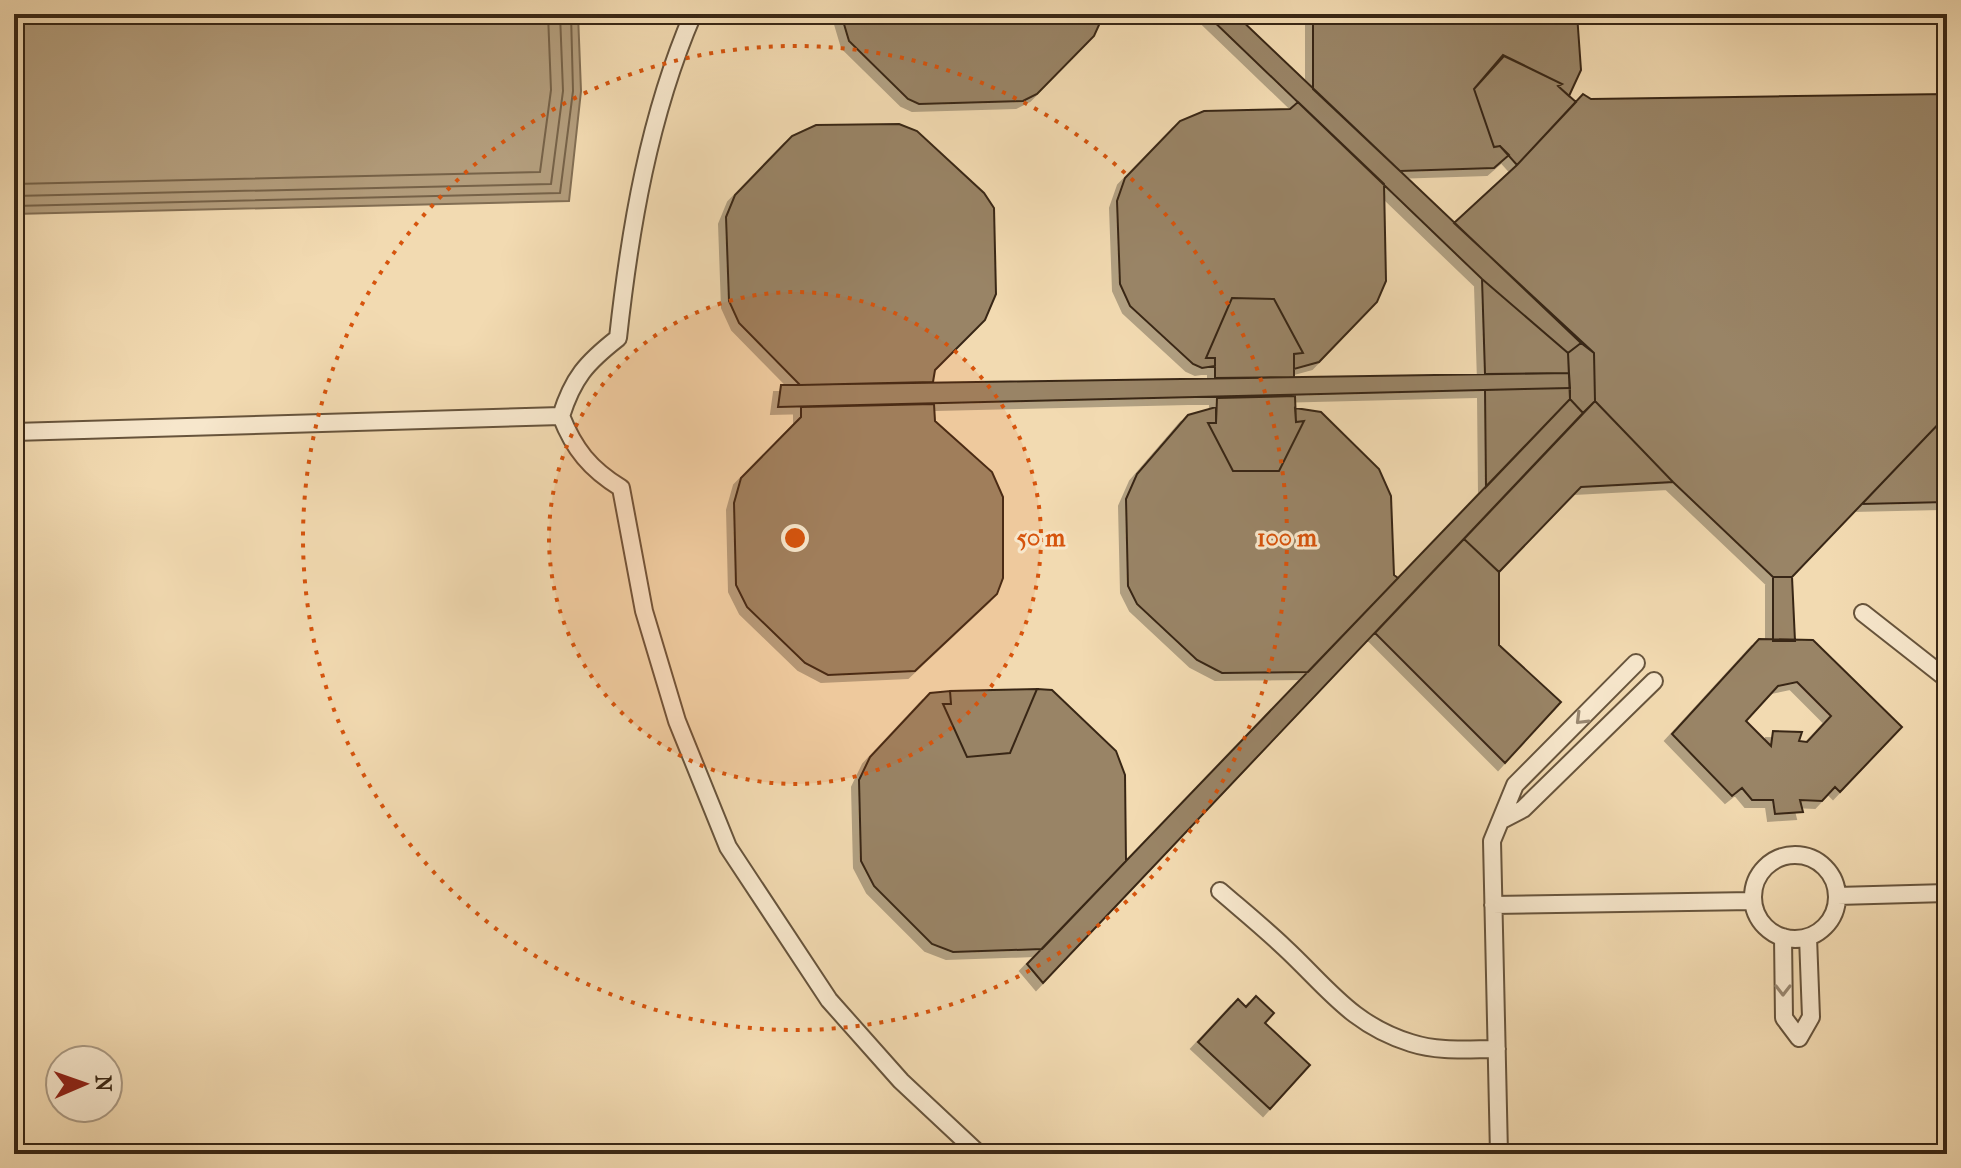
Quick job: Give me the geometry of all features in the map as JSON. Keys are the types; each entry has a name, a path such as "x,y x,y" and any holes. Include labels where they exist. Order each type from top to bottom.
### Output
{"lane":[{"path":"693,14 677,51 642,176 618,338 595,356 572,382 561,416 573,445 597,473 621,488 644,611 677,721 728,847 829,1000 901,1081 979,1154"},
{"path":"14,432 561,416"},
{"path":"1863,613 1947,679"},
{"path":"1499,1154 1492,841 1504,819 1515,785 1636,663"},
{"path":"1504,819 1523,809 1654,681"},
{"path":"1786,856 1810,858 1821,864 1829,873 1837,896 1829,921 1808,937 1783,937 1763,924 1753,901 1758,877 1765,868 1786,856"},
{"path":"1220,891 1287,949 1336,1002 1369,1024 1410,1043 1440,1049 1497,1049"},
{"path":"1837,896 1947,893"},
{"path":"1493,905 1753,901"},
{"path":"1783,937 1784,1018 1799,1038 1811,1017 1808,937"}],"water":[{"path":"14,14 578,14 581,91 569,201 14,214"}],"building":[{"path":"841,14 1104,14 1094,36 1037,94 1023,101 919,104 908,99 849,41"},
{"path":"1206,14 1235,14 1581,343 1568,353 1482,279"},
{"path":"1313,14 1577,14 1581,70 1569,96 1558,86 1562,84 1503,55 1474,89 1494,147 1500,146 1509,155 1494,168 1400,171 1313,89"},
{"path":"1504,56 1562,84 1558,86 1576,102 1517,165 1500,146 1494,147 1474,89"},
{"path":"1583,94 1591,99 1947,94 1947,415 1792,577 1773,577 1673,482 1595,401 1594,353 1454,223 1517,165"},
{"path":"1298,102 1384,184 1386,281 1377,302 1319,362 1294,369 1294,354 1303,353 1274,299 1232,298 1206,358 1215,358 1215,366 1202,368 1193,364 1130,306 1120,284 1117,201 1125,178 1180,121 1204,111 1290,109"},
{"path":"899,124 917,131 984,193 994,208 996,294 985,320 935,370 933,382 800,385 739,323 729,301 726,217 735,195 792,136 816,125"},
{"path":"1482,279 1568,353 1569,373 1485,374"},
{"path":"1232,298 1274,299 1303,353 1294,354 1294,377 1215,378 1215,358 1206,358"},
{"path":"1581,343 1594,353 1595,401 1583,413 1570,399 1568,353"},
{"path":"1569,373 1570,388 778,407 781,385"},
{"path":"1570,388 1570,399 1486,487 1485,390"},
{"path":"1295,396 1296,422 1304,421 1279,471 1233,471 1208,423 1216,423 1217,398"},
{"path":"1570,399 1583,413 1043,983 1027,964"},
{"path":"1595,401 1673,482 1581,487 1499,572 1464,539"},
{"path":"934,404 935,421 992,472 1003,497 1003,578 997,594 915,671 828,675 805,663 747,607 736,585 734,503 741,478 801,417 801,407"},
{"path":"1216,407 1216,423 1208,423 1233,471 1279,471 1304,421 1296,422 1295,408 1321,412 1379,469 1391,496 1394,575 1398,578 1308,672 1222,673 1197,660 1137,604 1128,586 1126,499 1137,474 1188,415"},
{"path":"1947,415 1947,502 1862,504"},
{"path":"1464,539 1499,572 1499,645 1561,702 1505,763 1375,633"},
{"path":"1773,577 1792,577 1795,641 1773,641"},
{"path":"1759,639 1813,640 1902,727 1840,792 1835,787 1822,801 1800,800 1803,812 1775,814 1773,800 1752,800 1742,788 1732,796 1672,734","holes":["1797,682 1831,716 1807,742 1799,741 1802,732 1773,731 1771,746 1746,721 1778,686"]},
{"path":"1037,689 1052,690 1116,751 1125,775 1126,861 1042,949 953,952 932,944 874,886 861,861 859,780 870,757 930,693 950,691 951,704 943,704 967,757 1010,753"},
{"path":"1037,689 1010,753 967,757 943,704 951,704 950,691"},
{"path":"1256,996 1274,1013 1265,1023 1310,1065 1270,1109 1198,1042 1238,999 1246,1007"}]}
